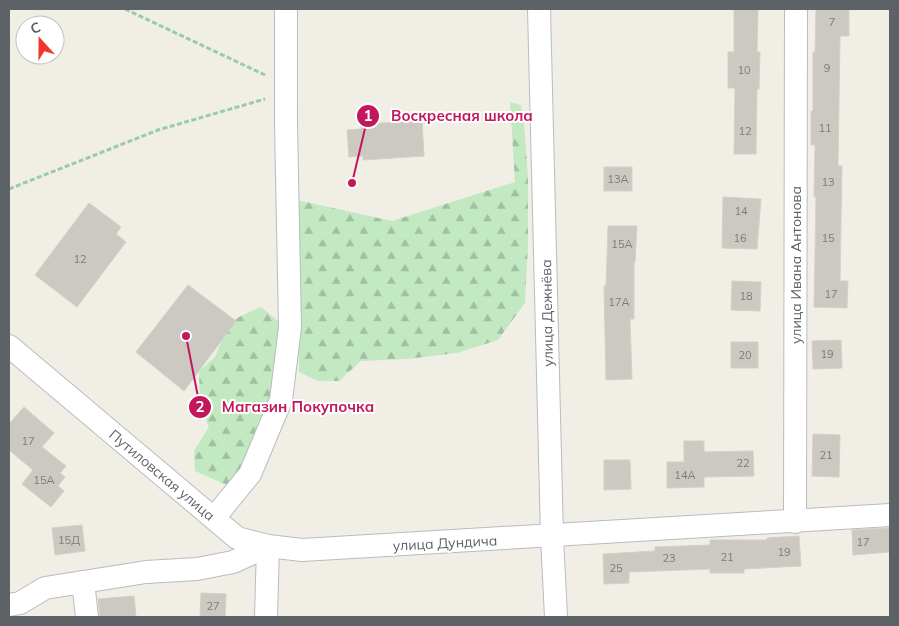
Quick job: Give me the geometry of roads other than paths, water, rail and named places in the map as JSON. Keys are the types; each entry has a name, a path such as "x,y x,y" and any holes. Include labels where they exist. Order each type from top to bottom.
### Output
{"street":[{"path":"214,518 250,474 282,400 290,327 286,9"},
{"name":"улица Дежнёва","path":"540,9 552,537 556,617"},
{"name":"улица Ивана Антонова","path":"795,522 796,9"},
{"name":"Путиловская улица","path":"9,346 236,538 268,546"},
{"name":"улица Дундича","path":"268,546 302,550 552,537 890,515"},
{"path":"9,605 20,603 45,588 146,572 197,569 233,562 268,546 266,617"},
{"path":"83,582 87,617"}],"place":[{"name":"Воскресная школа","path":"352,183"},
{"name":"Магазин Покупочка","path":"186,336"}]}
